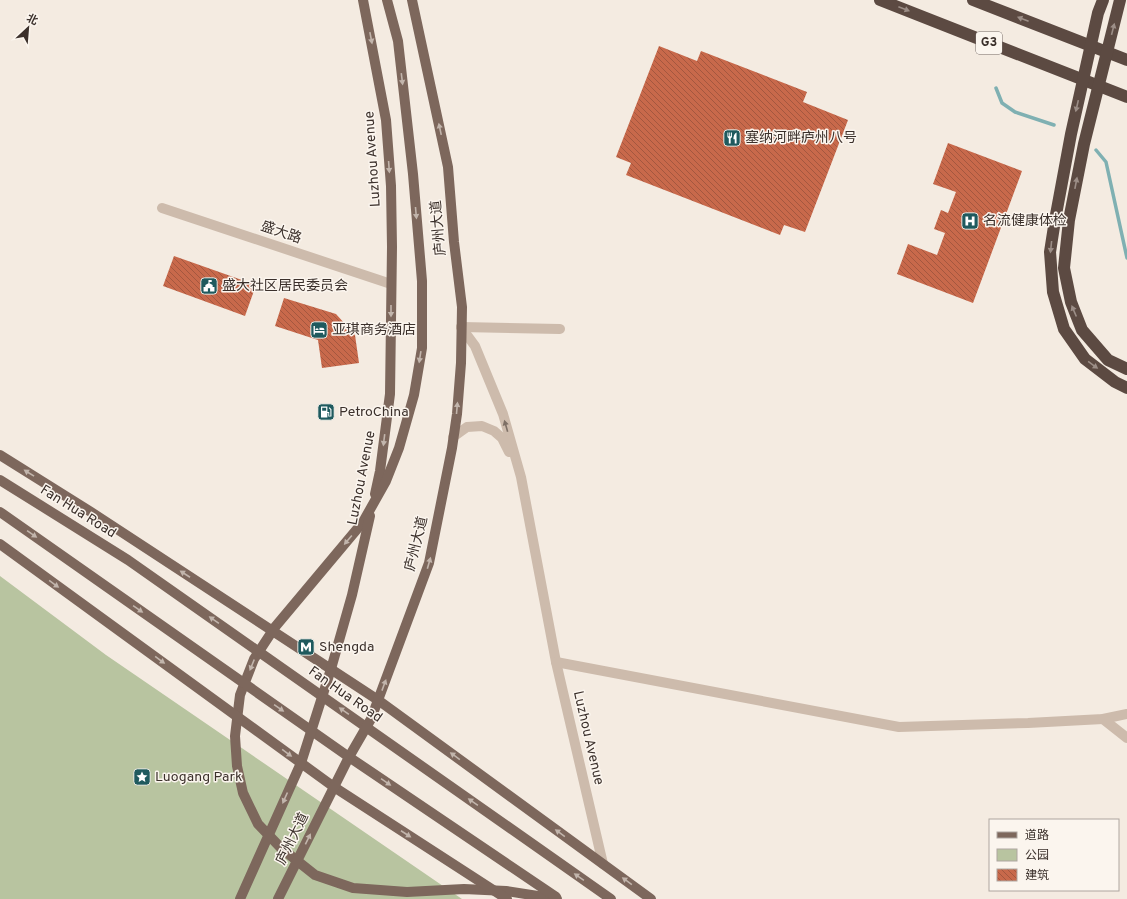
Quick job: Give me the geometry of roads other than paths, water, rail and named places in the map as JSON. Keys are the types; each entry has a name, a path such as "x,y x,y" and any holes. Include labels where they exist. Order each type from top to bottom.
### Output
{"highway":[{"path":"880,0 928,18 1050,70 1127,105"},
{"name":"G3","path":"973,0 1127,60"},
{"path":"1103,0 1098,13 1071,134 1050,252 1053,292 1064,329 1085,360 1115,382 1127,388"},
{"path":"1120,0 1084,144 1069,220 1064,268 1071,302 1082,330 1108,360 1127,369"},
{"path":"1050,70 1127,97"}],"main road":[{"name":"Luzhou Avenue","path":"301,763 331,669 352,595 380,471 390,394 392,247 391,186 386,120 363,0"},
{"path":"386,0 398,41 413,174 422,282 422,348 414,395 399,448 386,481 362,522 275,627 254,659 240,696 235,736 237,766 243,793 258,824 281,848 315,875 360,889 407,892 464,888 506,890 558,899"},
{"path":"412,0 448,167 454,242 462,307 462,327"},
{"name":"庐州大道","path":"278,899 349,757 371,719 429,563 454,437 462,327"},
{"path":"0,454 378,700 651,899"},
{"name":"Fan Hua Road","path":"0,480 128,560 611,899"},
{"path":"0,512 311,731 558,899"},
{"path":"0,544 334,787 507,899"},
{"name":"庐州大道","path":"240,899 301,763"}],"street":[{"name":"盛大路","path":"162,208 391,284"},
{"path":"462,327 560,328"},
{"path":"462,327 475,346 503,414 521,477"},
{"path":"454,437 467,427 482,426 494,431 502,438 521,477"},
{"name":"Luzhou Avenue","path":"521,477 556,662 603,864"},
{"path":"556,662 899,727 1102,719 1127,714"},
{"path":"1102,719 1127,738"}],"waterway":[{"path":"996,88 1002,103 1015,112 1054,125"},
{"path":"1096,150 1106,162 1127,258"}],"place":[{"name":"塞纳河畔·庐州八号","path":"732,138"},
{"name":"名流健康体检","path":"970,221"},
{"name":"盛大社区居民委员会","path":"209,286"},
{"name":"亚琪商务酒店","path":"319,330"},
{"name":"PetroChina","path":"326,412"},
{"name":"Shengda","path":"306,647"},
{"name":"Luogang Park","path":"142,777"}]}
